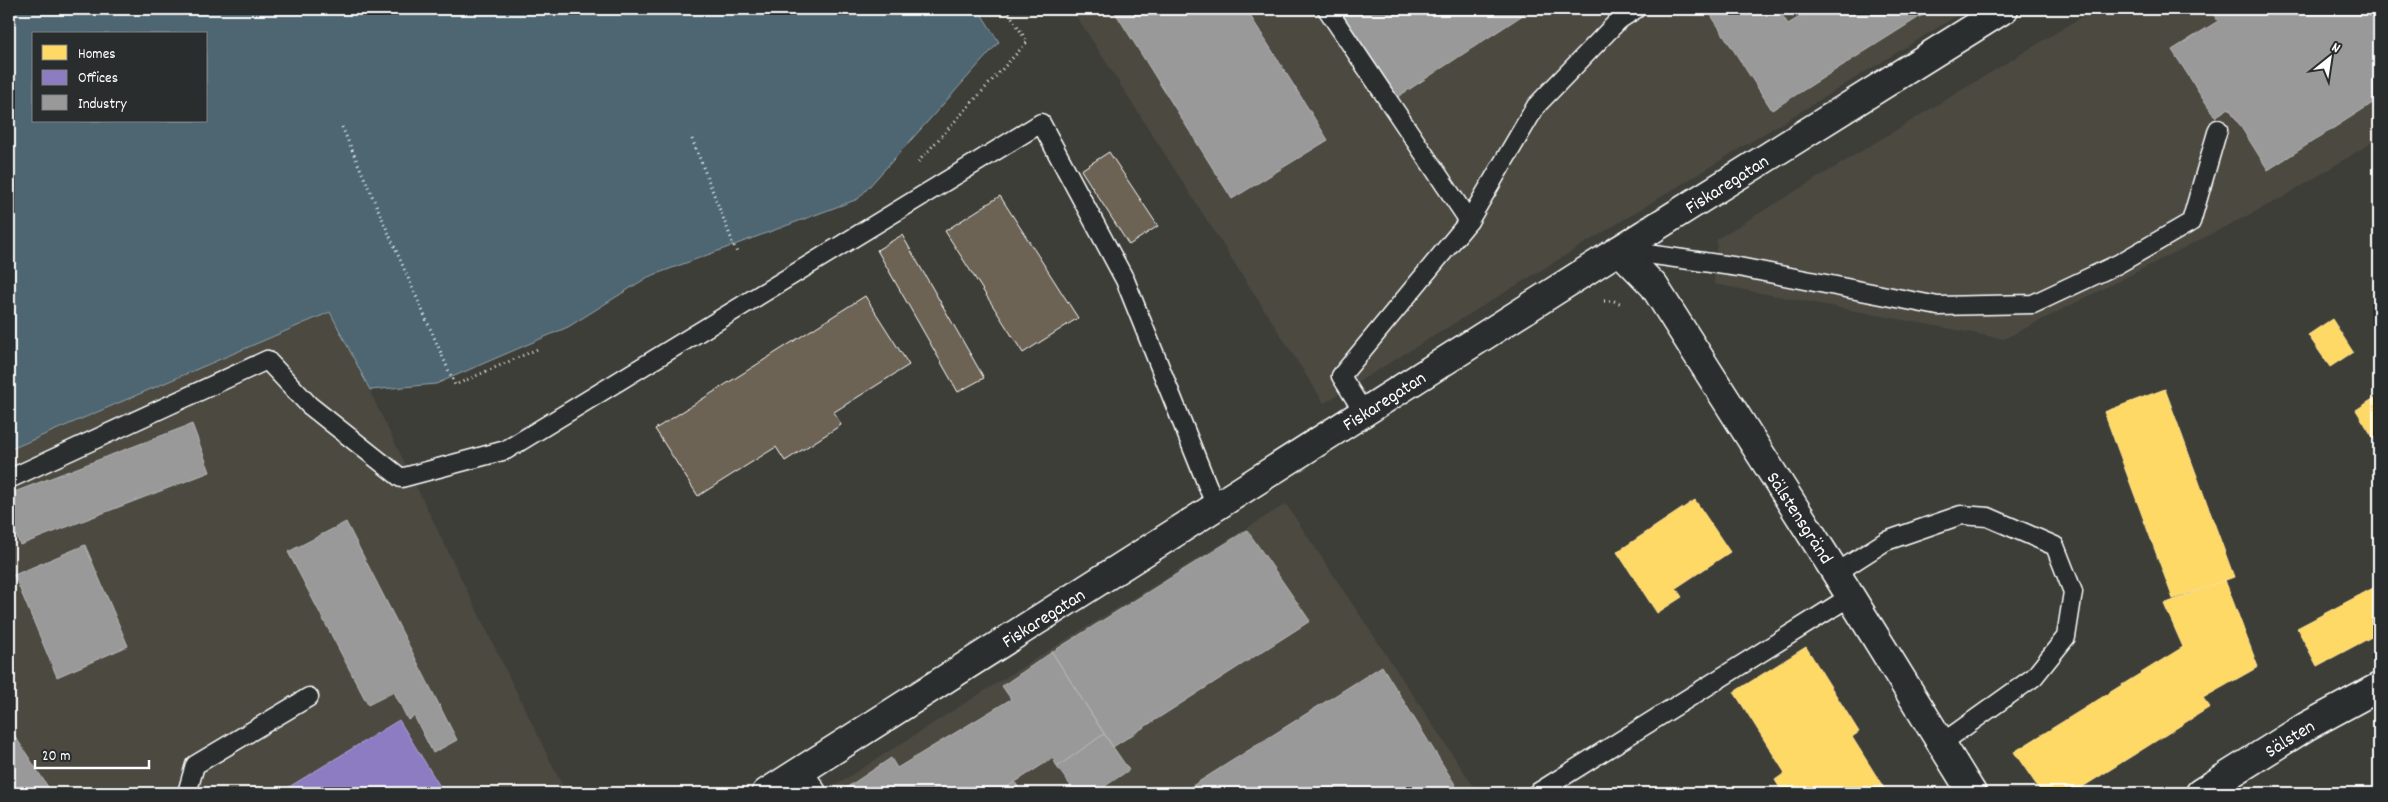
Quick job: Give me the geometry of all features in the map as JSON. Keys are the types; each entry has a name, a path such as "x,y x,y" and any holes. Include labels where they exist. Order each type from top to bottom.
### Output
{"street":[{"name":"Fiskaregatan","path":"766,793 805,783 1216,507 1619,250 2004,9"},
{"name":"Sälstensgränd","path":"1619,250 1654,286 1851,596 1972,793"},
{"name":"Sälsten","path":"2200,793 2306,726 2379,687"}],"lane":[{"path":"1327,9 1469,221"},
{"path":"1364,413 1341,376 1469,221 1536,106 1619,20 1636,9"},
{"path":"9,479 267,360 309,404 401,478 506,450 1041,123 1125,280 1216,507"},
{"path":"1619,250 1739,267 1938,306 2033,304 2118,264 2191,222 2218,129"},
{"path":"1836,573 1886,541 1961,515 1988,517 2055,546 2073,592 2066,637 2034,677 1942,743"},
{"path":"1537,793 1851,596"},
{"path":"187,793 195,765 309,697"}],"path":[{"path":"915,166 1027,42 1007,9"},
{"path":"342,127 455,385 540,348"},
{"path":"692,140 738,253"}],"shaded area":[{"path":"1072,9 1968,9 1324,403"},
{"path":"2095,9 2379,9 2379,138 2284,197 2004,339 1714,284 1717,239"},
{"path":"331,312 562,785 548,793 9,793 9,450"},
{"path":"1286,504 1474,787 1464,793 823,793 1051,649"}],"water":[{"path":"9,9 978,9 999,42 858,199 648,277 568,327 436,384 370,390 330,312 9,450"}],"building: Homes":[{"path":"2332,319 2353,352 2330,367 2308,335"},
{"path":"2165,389 2234,577 2173,599 2104,412"},
{"path":"2379,395 2379,447 2356,410"},
{"path":"1695,500 1730,552 1676,588 1682,597 1657,613 1617,552"},
{"path":"2225,580 2258,667 2203,698 2210,707 2073,793 2042,793 2014,752 2183,647 2164,604"},
{"path":"2379,585 2379,633 2317,666 2297,628"},
{"path":"1806,647 1859,732 1852,737 1887,793 1783,793 1775,780 1785,773 1734,692"}],"building: Offices":[{"path":"399,720 444,793 279,793"}],"building: Industry":[{"path":"1113,9 1246,9 1328,140 1232,199"},
{"path":"1337,9 1532,9 1396,98"},
{"path":"1707,9 1778,9 1788,24 1813,9 1932,9 1772,110"},
{"path":"2210,9 2379,9 2379,99 2268,170 2229,108 2215,117 2172,50 2218,21"},
{"path":"192,424 210,472 20,545 9,516 9,494"},
{"path":"346,522 457,740 433,753 414,716 408,720 394,692 368,705 288,552"},
{"path":"1247,530 1310,621 1113,747 1052,652"},
{"path":"85,545 128,646 57,677 14,575"},
{"path":"1052,652 1104,734 1057,767 1053,758 998,793 850,793 846,788 891,758 897,768 1011,699 1002,686"},
{"path":"1382,666 1456,786 1445,793 1181,793"},
{"path":"9,727 52,793 9,793"},
{"path":"1104,734 1129,770 1095,793 1076,793 1057,767"},
{"path":"1015,782 1022,793 998,793"}],"building: Other":[{"path":"1109,152 1158,226 1129,245 1081,170"},
{"path":"1000,196 1078,318 1023,353 945,231"},
{"path":"902,235 984,378 958,392 877,250"},
{"path":"865,296 909,365 834,412 841,425 785,461 776,447 698,496 655,429"}]}
